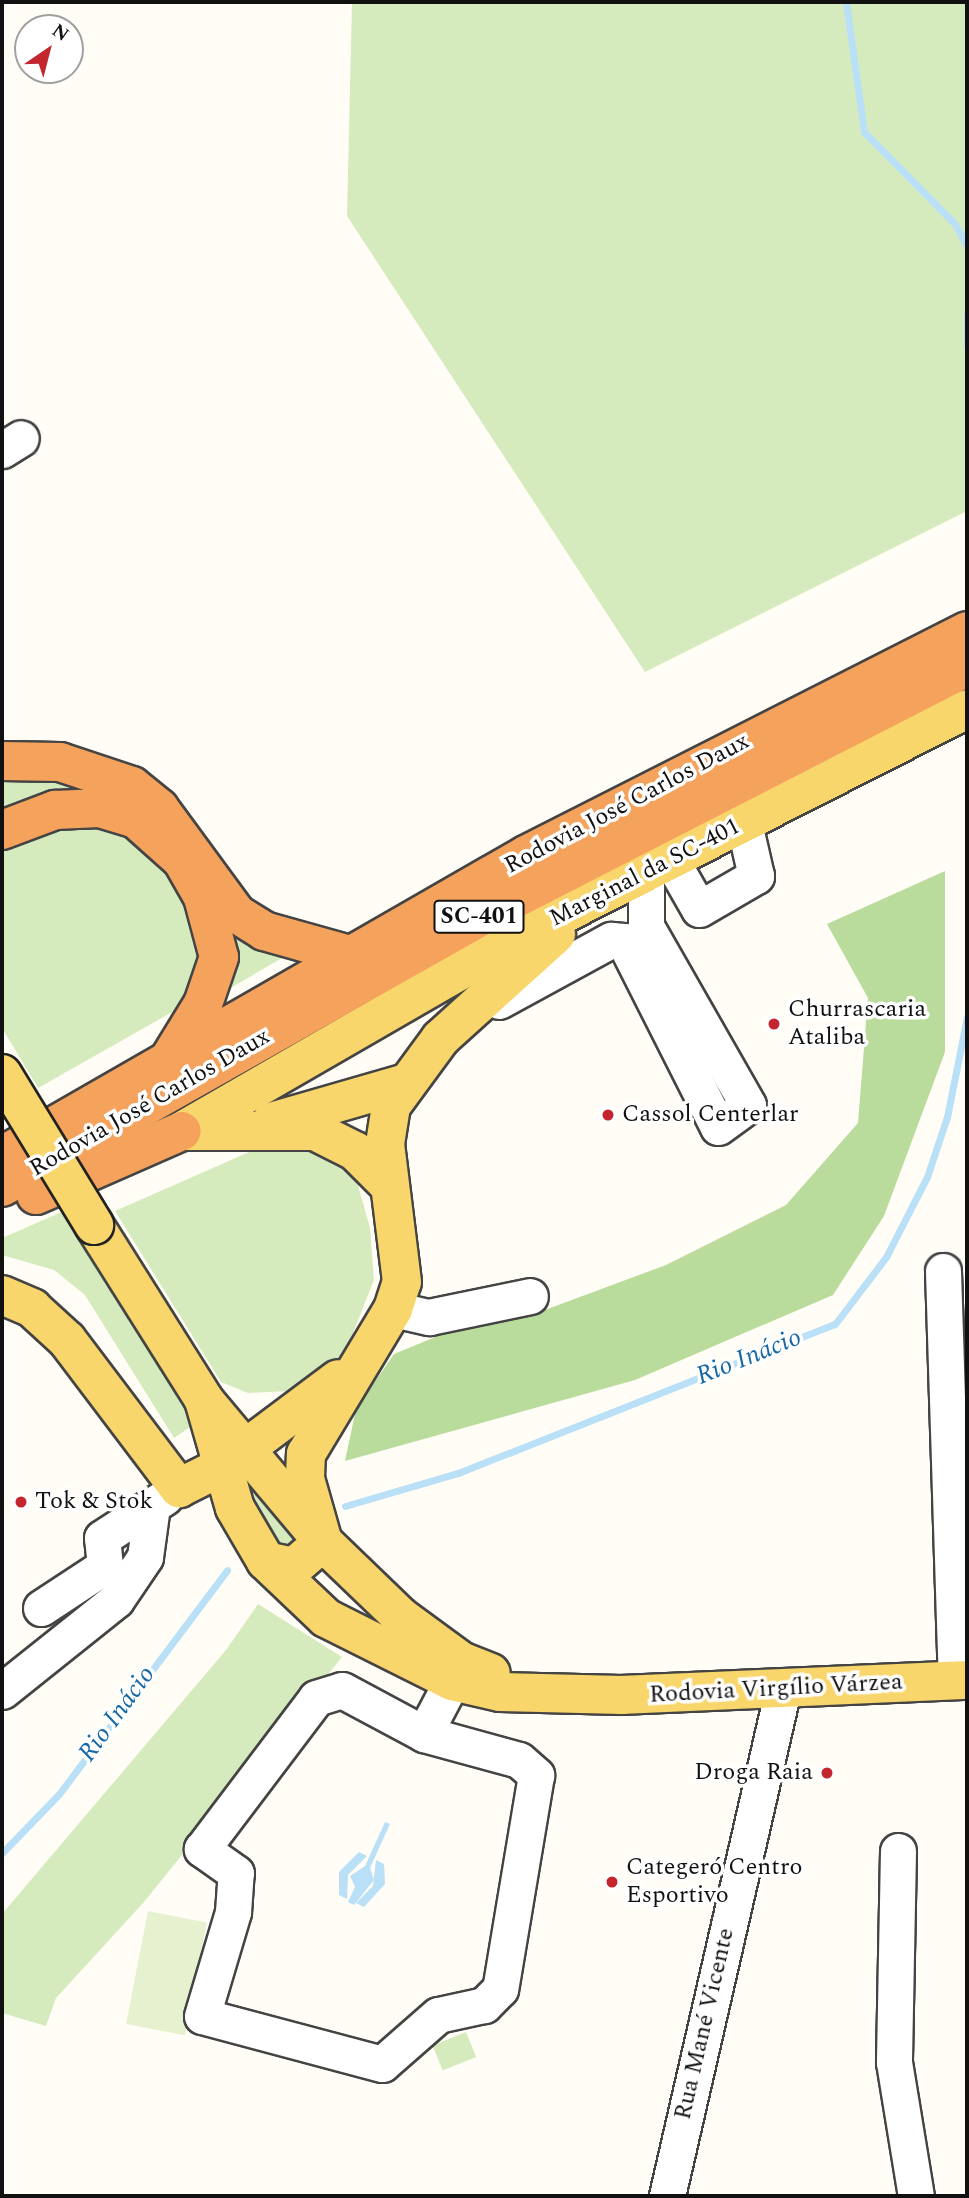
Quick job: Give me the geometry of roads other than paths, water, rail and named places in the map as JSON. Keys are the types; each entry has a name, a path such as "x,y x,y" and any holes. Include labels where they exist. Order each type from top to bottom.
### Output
{"highway":[{"name":"Rodovia José Carlos Daux","path":"2,1156 634,797 967,631"},
{"name":"Rodovia José Carlos Daux","path":"2,1188 487,913 967,667"},
{"path":"2,761 72,765 132,786 159,808 237,914 264,931 353,956"},
{"path":"2,830 55,810 100,808 136,819 181,860 203,897 219,957 203,1003 168,1060"},
{"path":"2,1210 182,1131"}],"main road":[{"name":"Marginal da SC-401","path":"182,1131 437,982 967,709"},
{"path":"265,1561 294,1567 323,1542 305,1479 306,1454 356,1366 393,1309 402,1253 389,1185 387,1122 403,1084 441,1038 597,898"},
{"name":"Rodovia Virgílio Várzea","path":"2,1073 223,1435 323,1542 370,1589 461,1661 584,1695"},
{"path":"257,1129 312,1106 403,1084"},
{"path":"182,1131 257,1129 334,1136 389,1185"},
{"path":"2,1295 32,1308 67,1340 166,1497 223,1435 284,1418 356,1366"},
{"name":"Rodovia Virgílio Várzea","path":"223,1435 265,1561 326,1618 452,1681 500,1692 584,1695 962,1680"},
{"path":"326,1618 327,1604 344,1585 370,1589"}],"street":[{"path":"659,867 699,909 756,876 744,823"},
{"path":"441,1038 534,978 617,939 629,945 719,1127 748,1105 646,926 659,867"},
{"path":"943,1270 962,1680"},
{"path":"393,1309 429,1317 530,1296"},
{"path":"41,1608 100,1572 108,1559 102,1538 166,1497"},
{"path":"2,1691 116,1600 145,1557 166,1497"},
{"path":"424,1734 452,1681"},
{"name":"Rua Mané Vicente","path":"667,2196 783,1689"},
{"path":"342,1690 424,1734 519,1760 536,1775 500,1989 484,2005 438,2015 382,2064 202,2016 233,1912 236,1873 202,1849 316,1698 342,1690"},
{"path":"898,1852 894,2062 916,2196"}],"water":[{"path":"385,1822 390,1824 370,1868 374,1880 354,1905 348,1902 355,1887 350,1876 365,1866"},
{"path":"359,1852 367,1856 348,1875 347,1899 339,1895 339,1872"},
{"path":"376,1860 384,1864 385,1884 364,1907 356,1903 373,1886"}],"waterway":[{"name":"Rio Inácio","path":"846,2 864,132 955,224 967,247"},
{"name":"Rio Inácio","path":"967,313 967,346"},
{"name":"Rio Inácio","path":"345,1506 458,1473 835,1324 886,1257 927,1177 947,1117 967,1017"},
{"name":"Rio Inácio","path":"2,1853 59,1794 227,1570"}],"place":[{"name":"Churrascaria Ataliba","path":"774,1024"},
{"name":"Cassol Centerlar","path":"608,1115"},
{"name":"Tok & Stok","path":"21,1502"},
{"name":"Droga Raia","path":"827,1773"},
{"name":"Categeró Centro Esportivo","path":"612,1882"}]}
